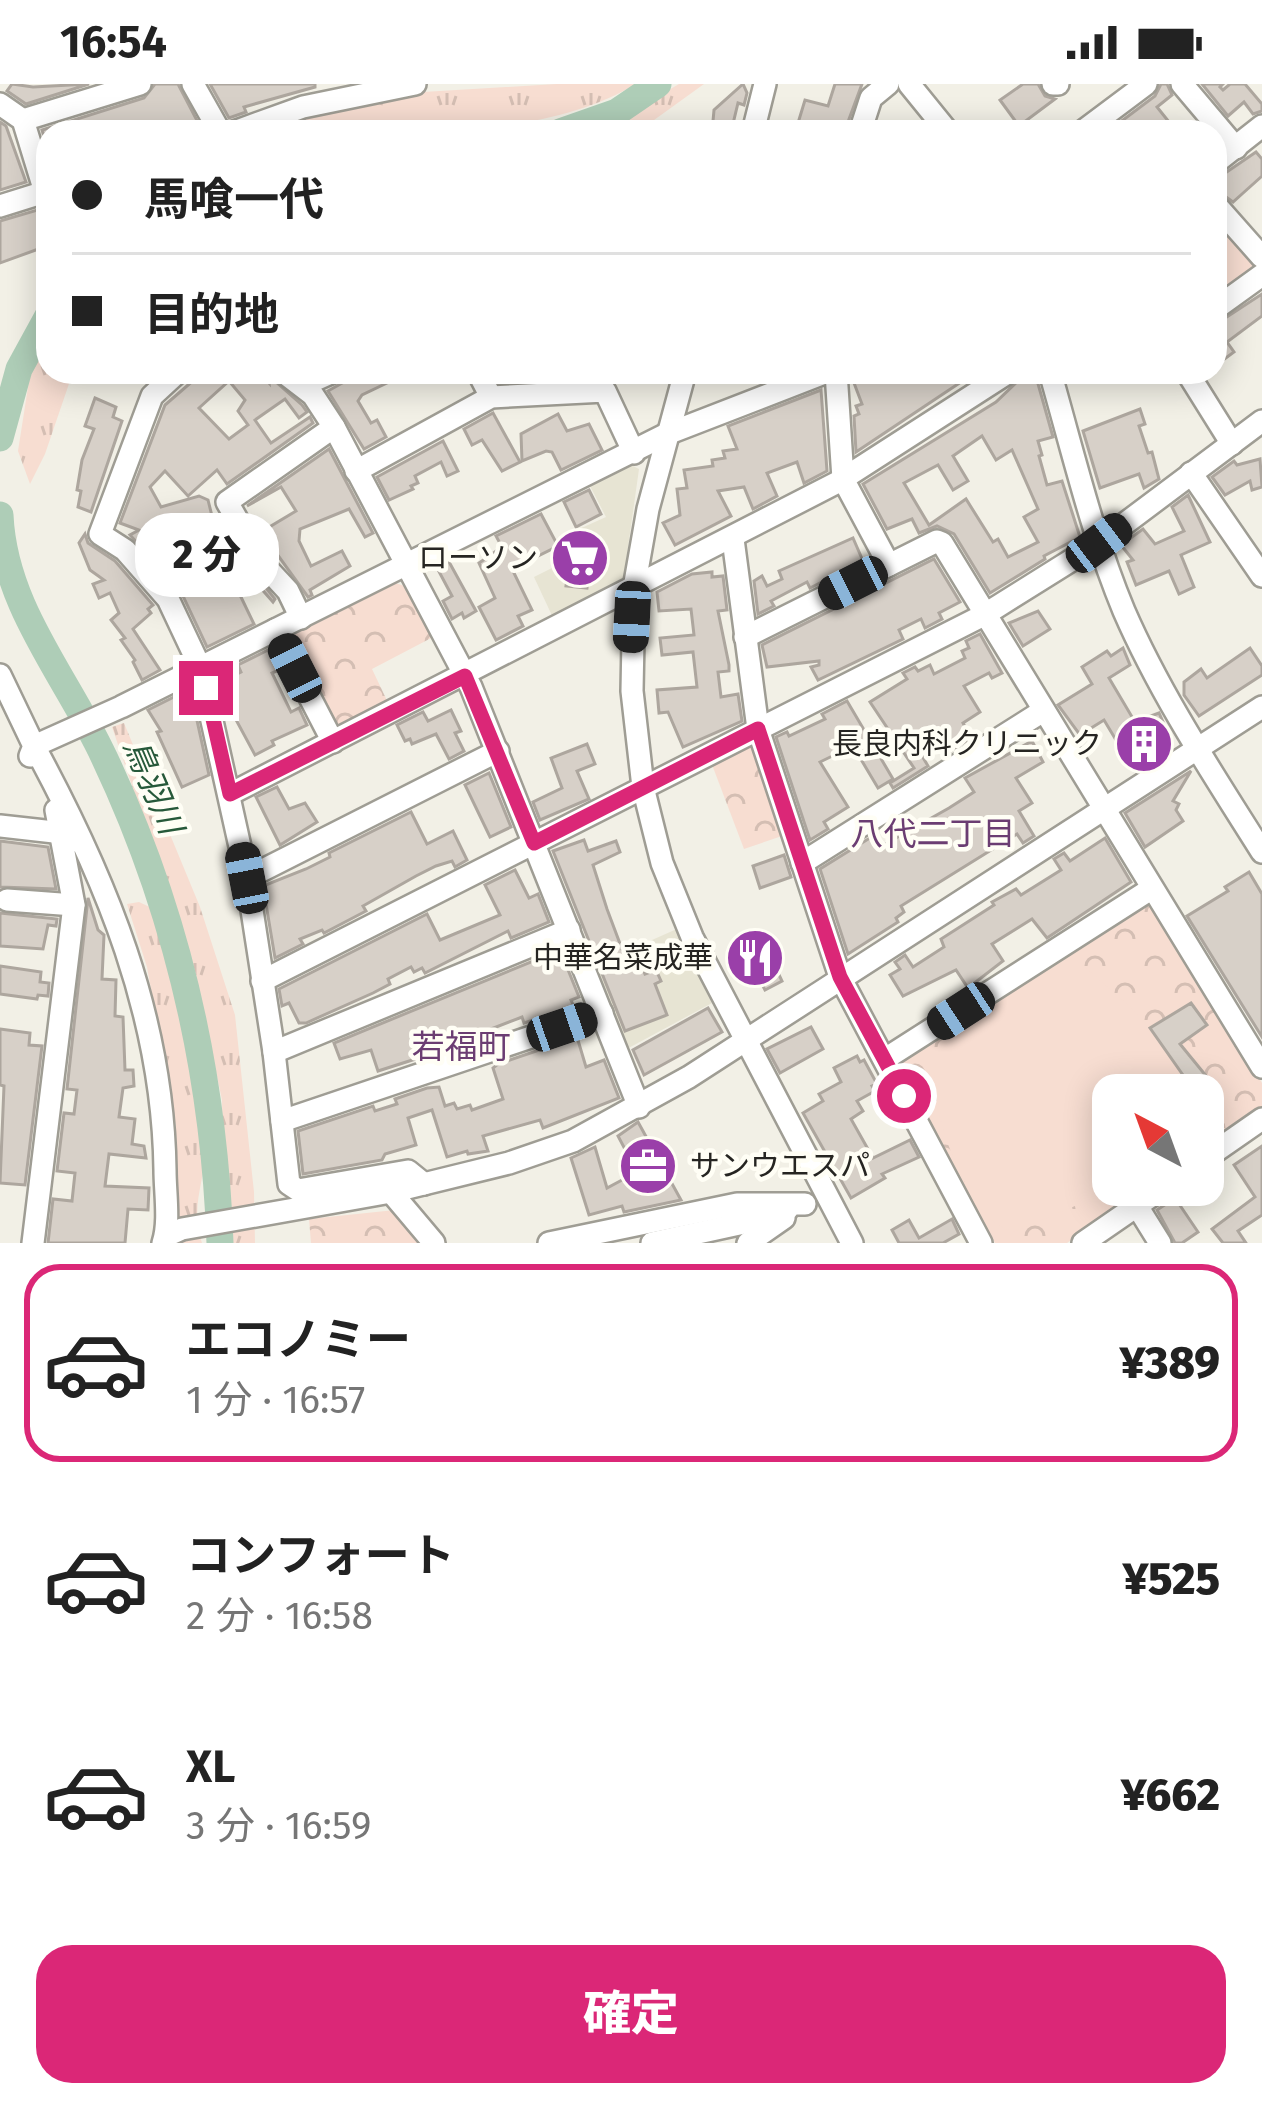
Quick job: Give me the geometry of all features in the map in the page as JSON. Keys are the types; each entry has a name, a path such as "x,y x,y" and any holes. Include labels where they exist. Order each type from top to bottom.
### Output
{"street":[{"path":"22,120 140,84"},
{"path":"193,84 213,120"},
{"path":"267,120 303,107 415,84"},
{"path":"756,120 765,84"},
{"path":"864,120 871,98 888,84"},
{"path":"908,84 938,120"},
{"path":"1098,120 1146,84"},
{"path":"1182,84 1212,120"},
{"path":"0,104 22,120 36,160"},
{"path":"1227,154 1262,126"},
{"path":"1227,137 1236,148"},
{"path":"0,206 36,195"},
{"path":"1227,217 1262,256"},
{"path":"1227,300 1262,274"},
{"path":"164,384 152,395 100,534 150,574 168,598 200,668 247,878 289,1184 298,1190 407,1172 424,1184"},
{"path":"484,384 491,397"},
{"path":"682,384 634,588 632,691 644,787 675,899 814,1197 852,1243"},
{"path":"33,1243 74,905 63,833 30,757 36,745 122,707 667,434 799,384"},
{"path":"832,384 843,479 889,565"},
{"path":"230,794 733,539 843,479 990,384"},
{"path":"1053,384 1099,543 1147,659 1262,852"},
{"path":"1194,384 1232,444"},
{"path":"304,385 334,428 465,676 639,1107"},
{"path":"356,471 491,397 605,391 634,453"},
{"path":"262,981 984,615 1099,543 1262,422"},
{"path":"301,618 227,502 334,428"},
{"path":"1191,473 1262,576"},
{"path":"733,539 758,729 840,977 982,1243"},
{"path":"746,637 938,541 943,543 1262,1067"},
{"path":"275,630 333,742"},
{"path":"0,675 120,922 150,1041 163,1119 170,1236 391,1192 508,1163 573,1141 639,1107 745,1041 1262,707"},
{"path":"802,863 1042,711"},
{"path":"247,878 498,751"},
{"path":"0,826 63,833 97,874"},
{"path":"885,1059 1151,889"},
{"path":"8,900 74,905"},
{"path":"274,1052 569,930"},
{"path":"282,1121 602,1013"},
{"path":"1224,1145 1262,1119"},
{"path":"391,1192 434,1243"},
{"path":"549,1243 737,1204 814,1197"},
{"path":"652,1243 754,1221 814,1197"},
{"path":"748,1243 814,1197"},
{"path":"1083,1243 1137,1206 1160,1243"}],"shaded area":[{"path":"629,464 639,469 623,583 555,622 534,577 568,560 559,538 606,517 589,484"},
{"path":"679,928 712,1003 623,1051 589,968"}],"green space":[{"path":"636,84 595,104 535,120 296,120 357,100 423,92"},
{"path":"679,84 704,84 654,120 618,120"},
{"path":"1227,227 1261,264 1227,291"},
{"path":"36,363 36,384 69,384 30,484 18,451 31,368"},
{"path":"392,582 414,589 437,635 372,669 391,709 340,736 288,636"},
{"path":"124,723 200,907 235,1015 255,1243 224,1243 222,1100 195,971 112,727"},
{"path":"747,747 761,749 788,834 744,849 711,762"},
{"path":"1149,901 1262,1083 1262,1107 1224,1135 1224,1074 1092,1074 1092,1206 1121,1206 1067,1243 995,1243 893,1057"},
{"path":"139,902 156,910 164,922 195,1059 205,1143 197,1215 202,1243 177,1243 176,1127 147,967 127,904"},
{"path":"1064,954 1076,959 1137,1013 1185,1074 1092,1074 1092,1199 1013,1232 989,1218 966,1184 946,1139 935,1092 939,1052 948,1036 994,996"},
{"path":"395,1210 424,1243 311,1243 309,1219"}],"building":[{"path":"12,84 89,84 26,104 7,91"},
{"path":"155,84 178,84 197,120 74,120 144,98"},
{"path":"210,84 315,87 244,107 246,112 229,118"},
{"path":"743,84 744,105 738,103 734,120 713,120 714,110"},
{"path":"835,84 862,84 849,120 799,120 805,100 828,106"},
{"path":"1023,84 1038,84 1045,96 1055,99 1027,120 1015,120 1000,100"},
{"path":"1161,84 1167,84 1172,95 1157,107 1167,120 1123,120 1155,96"},
{"path":"1202,84 1223,84 1223,90 1230,84 1245,84 1262,104 1262,111 1253,114 1244,102 1228,116"},
{"path":"0,122 6,126 26,182 0,190"},
{"path":"1256,152 1262,159 1262,176 1233,202 1227,198 1227,172"},
{"path":"36,210 36,250 0,263 0,221"},
{"path":"1262,294 1262,316 1227,342 1227,317"},
{"path":"189,384 226,384 199,408 229,439 248,425 238,411 245,400 232,384 278,384 307,412 299,418 285,399 255,420 271,443 310,417 313,423 227,484 217,470 188,496 165,471 150,487 161,507 199,496 208,500 213,520 218,516 228,533 224,535 275,599 273,602 258,585 240,595 254,624 207,647 182,594 212,579 193,558 167,575 130,535 139,530 120,523 165,405"},
{"path":"340,384 385,384 358,401 386,437 364,449 328,391"},
{"path":"854,384 958,384 856,452 854,416 859,414 856,406 862,404"},
{"path":"1015,384 1038,384 1053,437 1038,441 1039,456 1047,485 1062,481 1080,537 990,593 954,534 937,526 919,533 912,519 887,529 863,484 996,402","holes":["982,436 996,460 1012,450 1038,509 1024,517 1038,542 1008,557 966,499 929,525 904,483 938,465 953,490 968,481 953,456"]},
{"path":"821,390 827,471 804,483 797,462 767,473 777,496 753,509 744,487 718,491 731,516 675,545 663,523 680,515 677,489 687,488 684,470 713,466 712,460 725,458 723,451 737,449 728,426"},
{"path":"95,398 116,407 113,417 122,421 91,512 78,507 81,491 77,490 94,429 85,426"},
{"path":"1140,409 1145,424 1139,426 1159,479 1144,488 1139,474 1100,488 1083,431"},
{"path":"493,413 520,462 502,471 482,440 472,445 464,429"},
{"path":"558,414 567,431 589,424 602,450 561,470 552,452 522,461 521,434"},
{"path":"443,441 458,471 447,476 441,462 415,476 418,483 413,489 389,500 377,477"},
{"path":"329,449 373,533 365,537 349,509 300,529 299,541 311,566 342,551 350,566 310,590 308,597 261,532 296,511 281,487 247,506"},
{"path":"1260,459 1262,487 1252,490 1250,481 1225,495 1212,477 1234,461 1237,465"},
{"path":"589,490 601,514 576,527 564,502"},
{"path":"1188,495 1210,542 1181,555 1194,587 1179,594 1169,571 1136,585 1127,562 1133,560 1121,545 1143,529 1155,544 1184,531 1172,507"},
{"path":"541,514 558,546 512,569 532,610 518,616 523,626 496,640 479,607 495,598 479,563 502,547 496,536"},
{"path":"85,534 88,543 115,561 153,605 133,629 160,670 142,680 121,640 125,638 111,620 119,613 110,593 99,598 93,584 104,580 90,570 79,543"},
{"name":"ローソン","path":"573,535 593,537 587,588 566,586"},
{"path":"853,538 863,561 810,588 807,582 771,601 774,606 758,614 754,581 762,576 767,586 782,579 779,571"},
{"path":"934,559 960,602 939,613 942,619 925,628 921,619 899,630 903,639 818,680 811,667 819,661 767,667 762,645"},
{"path":"448,560 476,611 464,618 462,613 452,619 443,601 452,596 436,566"},
{"path":"712,572 712,577 723,576 727,610 718,611 729,665 729,671 718,672 721,697 738,694 742,721 683,747 668,712 659,713 657,690 697,687 693,652 662,655 660,638 694,635 691,609 659,611 657,592 692,574"},
{"path":"1038,611 1050,629 1023,646 1009,623"},
{"path":"980,634 1002,673 992,678 989,673 964,686 980,712 963,723 971,738 948,753 938,737 918,749 928,766 893,788 890,783 914,768 870,702 907,679 903,673 915,667 918,671 930,665 934,674 965,658 966,641"},
{"path":"1123,648 1130,665 1109,678 1135,722 1159,713 1171,740 1134,770 1104,720 1080,735 1058,705 1092,684 1082,667 1107,651 1111,656"},
{"path":"1250,648 1262,666 1262,675 1199,716 1184,695 1184,682 1201,669 1207,678"},
{"path":"268,650 279,670 272,673 291,712 299,708 307,725 272,741 274,745 255,755 234,716 227,718 219,683 241,672 238,665"},
{"path":"176,696 190,718 196,716 209,775 182,787 148,710"},
{"path":"847,701 893,779 878,788 853,746 820,762 848,807 824,822 828,829 810,840 776,737 825,719 822,714"},
{"path":"451,710 464,751 449,759 436,734 412,744 410,739 405,741 397,725 423,712 428,721"},
{"path":"1032,741 1043,762 1016,778 1032,803 1019,811 1034,836 1023,843 1017,834 901,906 904,912 896,918 898,922 848,954 820,869 873,836 880,847 949,808 974,792 965,778"},
{"path":"587,744 595,764 577,771 589,799 540,820 533,802 562,788 551,758"},
{"path":"1191,771 1173,801 1179,804 1176,810 1183,821 1145,847 1125,813"},
{"path":"489,773 511,827 490,837 465,785"},
{"path":"277,787 289,809 305,803 317,822 280,845 256,797"},
{"path":"411,812 427,844 453,831 467,860 416,876 363,906 366,911 324,933 300,939 303,944 275,958 263,886 330,857 329,853"},
{"path":"1105,838 1131,882 1047,938 1032,919 992,944 1003,961 968,988 956,970 903,996 890,975 900,969 895,962 905,955 913,967 944,947 941,939 994,905 992,902 1016,889 1021,895 1061,870 1054,859 1064,853 1070,861"},
{"path":"584,840 588,851 616,841 620,852 593,865 607,909 622,949 633,945 645,974 656,970 661,981 655,984 667,1015 625,1031 553,851"},
{"path":"0,841 48,847 56,889 0,887"},
{"path":"784,855 791,877 760,888 753,866"},
{"path":"515,870 529,898 538,894 549,922 511,938 508,931 425,973 411,967 388,979 390,984 306,1023 299,1023 289,1003 282,1006 279,989 427,914 440,940 500,915 485,885"},
{"path":"1249,872 1262,894 1262,1037 1187,916"},
{"path":"88,898 104,935 102,979 116,980 115,1016 123,1017 125,1070 133,1070 134,1086 123,1088 119,1117 135,1119 132,1144 144,1146 146,1158 109,1154 105,1186 149,1188 148,1210 128,1209 125,1243 48,1243 53,1199 72,1201 75,1173 57,1171 64,1113 74,1114 77,1090 67,1089"},
{"path":"0,913 57,919 56,926 48,925 43,949 0,946"},
{"path":"764,943 782,981 765,990 754,969 746,974 737,959"},
{"path":"560,950 579,997 571,1000 574,1007 524,1023 522,1017 481,1038 378,1071 371,1050 340,1059 334,1043"},
{"path":"0,966 41,972 40,982 49,983 48,996 0,994"},
{"path":"1191,1003 1207,1025 1180,1044 1205,1074 1182,1074 1150,1028"},
{"path":"708,1008 722,1032 644,1075 633,1050"},
{"path":"811,1027 823,1049 780,1073 767,1049"},
{"path":"0,1029 30,1033 29,1045 42,1046 25,1185 0,1183 4,1086 0,1085"},
{"path":"577,1037 586,1067 604,1060 619,1098 543,1128 540,1120 483,1136 488,1151 447,1157 432,1110 408,1118 416,1145 385,1154 382,1160 303,1174 298,1131 373,1106 375,1111 397,1104 395,1099 427,1088 439,1087 445,1106 470,1105 472,1110 503,1099 493,1068 498,1064"},
{"path":"857,1056 877,1084 872,1086 875,1091 857,1101 863,1111 851,1119 873,1158 910,1140 919,1157 882,1174 885,1178 851,1198 803,1113 823,1101 819,1094 841,1082 834,1068"},
{"path":"638,1122 681,1200 589,1215 571,1158 595,1147 607,1188 637,1172 618,1136"},
{"path":"1262,1146 1262,1215 1238,1231 1246,1243 1223,1243 1212,1229 1255,1197 1234,1165"},
{"path":"1180,1206 1198,1232 1175,1243 1157,1210"},
{"path":"952,1219 959,1234 943,1243 899,1243 892,1230 909,1220 919,1238"}],"waterway":[{"name":"鳥羽川","path":"594,120 617,112 658,84"},
{"name":"鳥羽川","path":"0,438 19,369 36,338"},
{"name":"鳥羽川","path":"0,515 4,549 25,611 104,757 130,815 171,933 210,1117 220,1243"}],"place":[{"name":"ローソン","path":"580,558"},
{"name":"長良内科クリニック","path":"1144,744"},
{"name":"中華名菜成華","path":"755,958"},
{"name":"サンウエスパ","path":"648,1166"}],"district":[{"name":"八代二丁目","path":"933,833"},
{"name":"若福町","path":"461,1046"}],"route":[{"path":"206,688 230,794 465,676 534,843 758,729 840,977 904,1096"}]}
